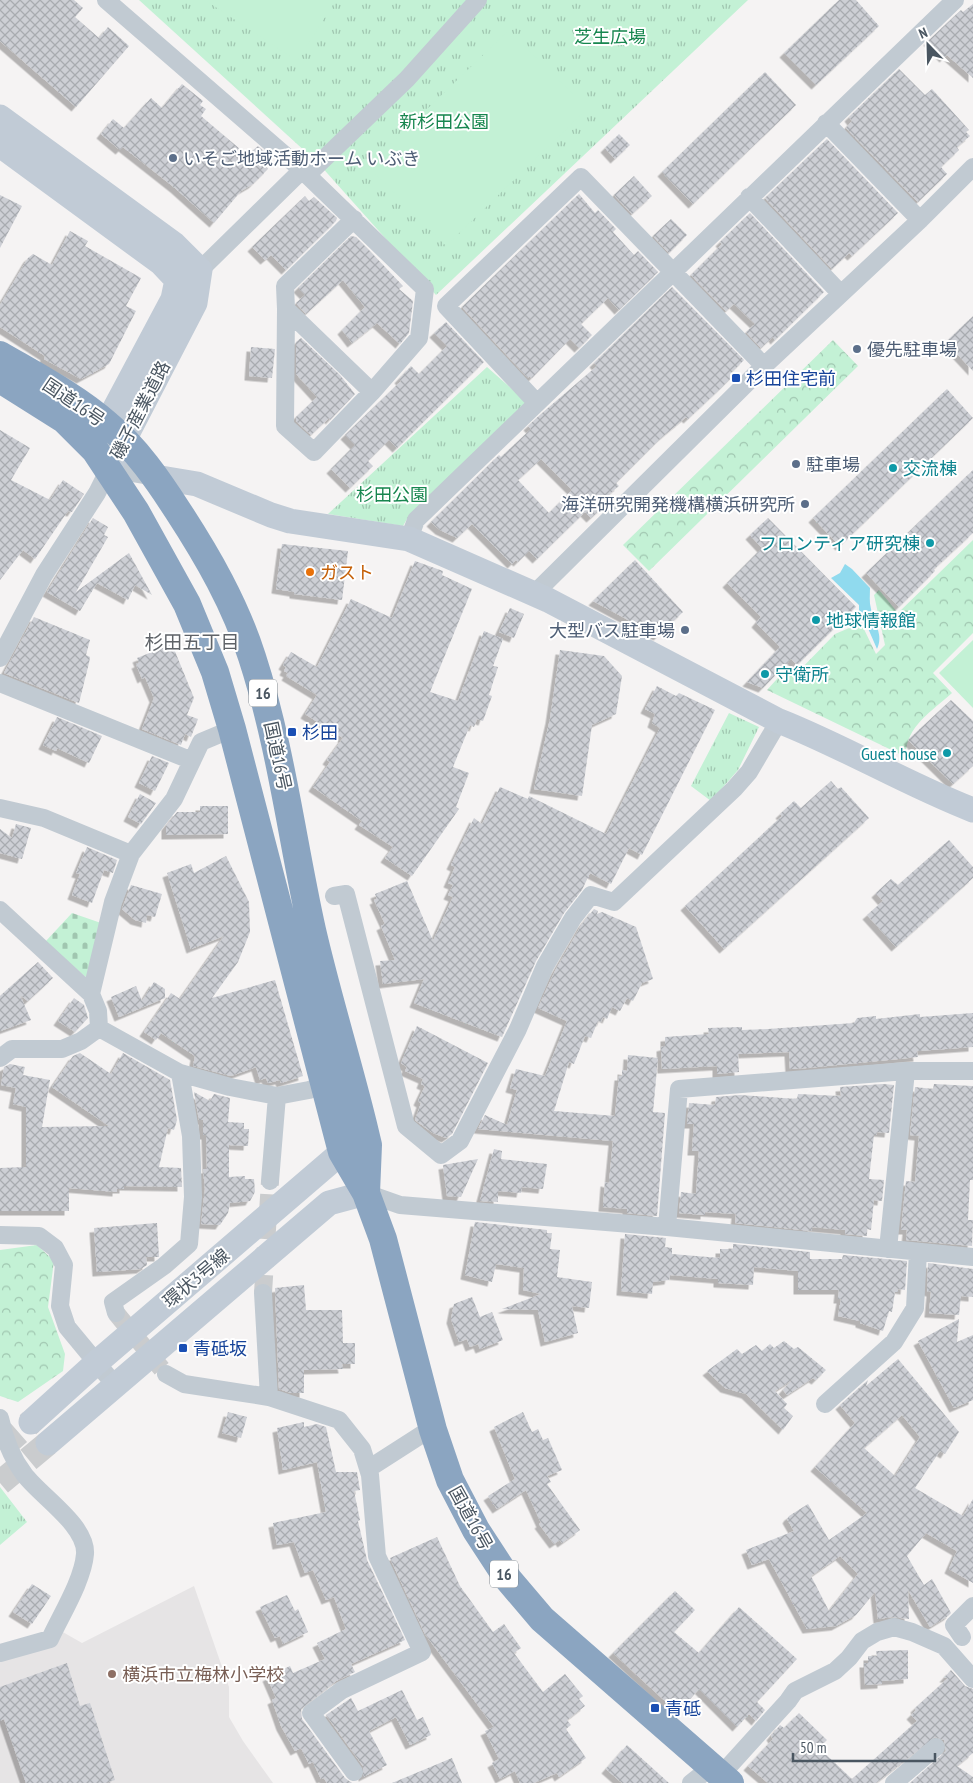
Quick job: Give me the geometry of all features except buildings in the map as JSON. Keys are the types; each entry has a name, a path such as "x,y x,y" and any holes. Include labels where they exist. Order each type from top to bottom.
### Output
{"highway":[{"name":"国道16号","path":"0,355 77,402 116,432 155,477 208,558 230,600 252,656 269,715 312,931 351,1076 355,1149"},
{"name":"国道16号","path":"0,379 65,420 81,435 109,469 187,604 215,672 232,729 326,1084 355,1149 366,1193 383,1239 433,1430 450,1480 476,1530 508,1579 542,1619 713,1777"}],"street":[{"path":"106,0 304,173 354,219 425,290 419,338 372,392 314,452 285,426 286,309 284,286 354,219"},
{"path":"0,145 161,262 178,280 200,270 407,79 478,0"},
{"path":"409,539 416,520 954,0"},
{"path":"0,117 174,244 200,270"},
{"path":"826,123 920,220"},
{"path":"534,594 764,366 920,220 973,167"},
{"path":"536,402 446,306 581,177 764,366"},
{"path":"749,197 840,294"},
{"name":"磯子産業道路","path":"116,432 195,303 200,270"},
{"name":"磯子産業道路","path":"109,469 116,432 173,299 178,280"},
{"path":"286,309 372,392"},
{"path":"0,658 44,575 97,493 109,469 198,484 271,515 290,521 409,539 534,594 725,691 779,721 813,734 944,799 973,810"},
{"path":"0,684 190,760"},
{"path":"334,896 346,894 406,1126 441,1155 460,1141 518,1029 545,966 573,918 591,894 614,902 734,789 749,772 779,721"},
{"path":"91,994 113,902 131,854 174,799 190,760 201,742 232,729"},
{"path":"0,808 44,818 131,854"},
{"path":"0,910 91,994 98,1011 98,1028"},
{"path":"98,1028 180,1073 230,1087 277,1096 351,1076"},
{"path":"0,1058 12,1049 62,1049 81,1042 98,1028"},
{"path":"888,1249 906,1071"},
{"path":"667,1227 679,1089 906,1071 973,1071"},
{"path":"116,1312 113,1302 164,1266 189,1244 193,1198 191,1136 180,1073"},
{"path":"270,1181 277,1096"},
{"name":"環状3号線","path":"31,1422 95,1364 355,1149"},
{"path":"366,1193 400,1205 667,1227 973,1257"},
{"name":"環状3号線","path":"48,1443 329,1204 366,1193"},
{"path":"0,1234 39,1236 55,1248 64,1265 60,1306 67,1327 95,1364 115,1385"},
{"path":"825,1404 894,1342 915,1308 918,1252"},
{"path":"263,1293 269,1397"},
{"path":"166,1374 184,1384 269,1397 339,1420 362,1449 370,1475 377,1556 422,1652 342,1690 311,1712 354,1772"},
{"path":"0,1418 15,1460 24,1475 68,1519 81,1539 85,1553 79,1576 50,1639 0,1653"},
{"path":"368,1469 420,1435 433,1430"},
{"path":"944,1646 967,1635 954,1625 973,1606"},
{"path":"713,1777 788,1701 795,1690 835,1671 849,1658 862,1641 877,1632 894,1628 912,1632 944,1646 973,1679"},
{"path":"894,1783 936,1747"}],"shaded area":[{"name":"横浜市立梅林小学校","path":"194,1586 229,1687 229,1717 243,1741 273,1783 0,1783 0,1660 61,1631 82,1643"}],"green space":[{"name":"新杉田公園","path":"139,0 748,0 436,295 319,164"},
{"path":"205,0 336,0 297,61"},
{"path":"509,30 587,109 446,246 368,166"},
{"path":"833,340 858,366 649,571 623,545"},
{"name":"杉田公園","path":"487,367 529,404 407,519 403,526 328,514"},
{"path":"973,540 973,633 933,673 952,693 914,729 907,747 906,757 767,690 786,669 795,675 835,634 861,623 876,654 885,645 874,595 879,590 898,613"},
{"path":"973,640 973,708 939,673"},
{"path":"729,713 759,727 738,770 711,801 691,786"},
{"path":"72,913 101,923 88,979 45,942"},
{"path":"37,1245 54,1261 48,1307 65,1354 63,1371 18,1402 0,1396 0,1250"},
{"path":"0,1487 27,1522 0,1545"}],"water":[{"path":"845,564 870,588 870,606 879,634 877,649 864,619 838,629 859,610 859,605 831,578 840,573"}],"tunnel":[{"path":"263,1293 270,1181"},
{"path":"116,1313 166,1374"},
{"path":"0,1449 31,1422"},
{"path":"0,1483 48,1443"}],"place":[{"name":"いそご地域活動ホーム いぶき","path":"173,158"},
{"name":"優先駐車場","path":"857,349"},
{"name":"杉田住宅前","path":"736,378"},
{"name":"駐車場","path":"796,464"},
{"name":"交流棟","path":"893,468"},
{"name":"海洋研究開発機構横浜研究所","path":"805,504"},
{"name":"フロンティア研究棟","path":"930,543"},
{"name":"ガスト","path":"310,572"},
{"name":"地球情報館","path":"816,620"},
{"name":"大型バス駐車場","path":"685,630"},
{"name":"守衛所","path":"765,674"},
{"name":"杉田","path":"292,732"},
{"name":"Guest house","path":"947,753"},
{"name":"青砥坂","path":"183,1348"},
{"name":"横浜市立梅林小学校","path":"112,1674"},
{"name":"青砥","path":"655,1708"}],"district":[{"name":"杉田五丁目","path":"192,642"}],"park label":[{"name":"芝生広場","path":"610,36"}]}
